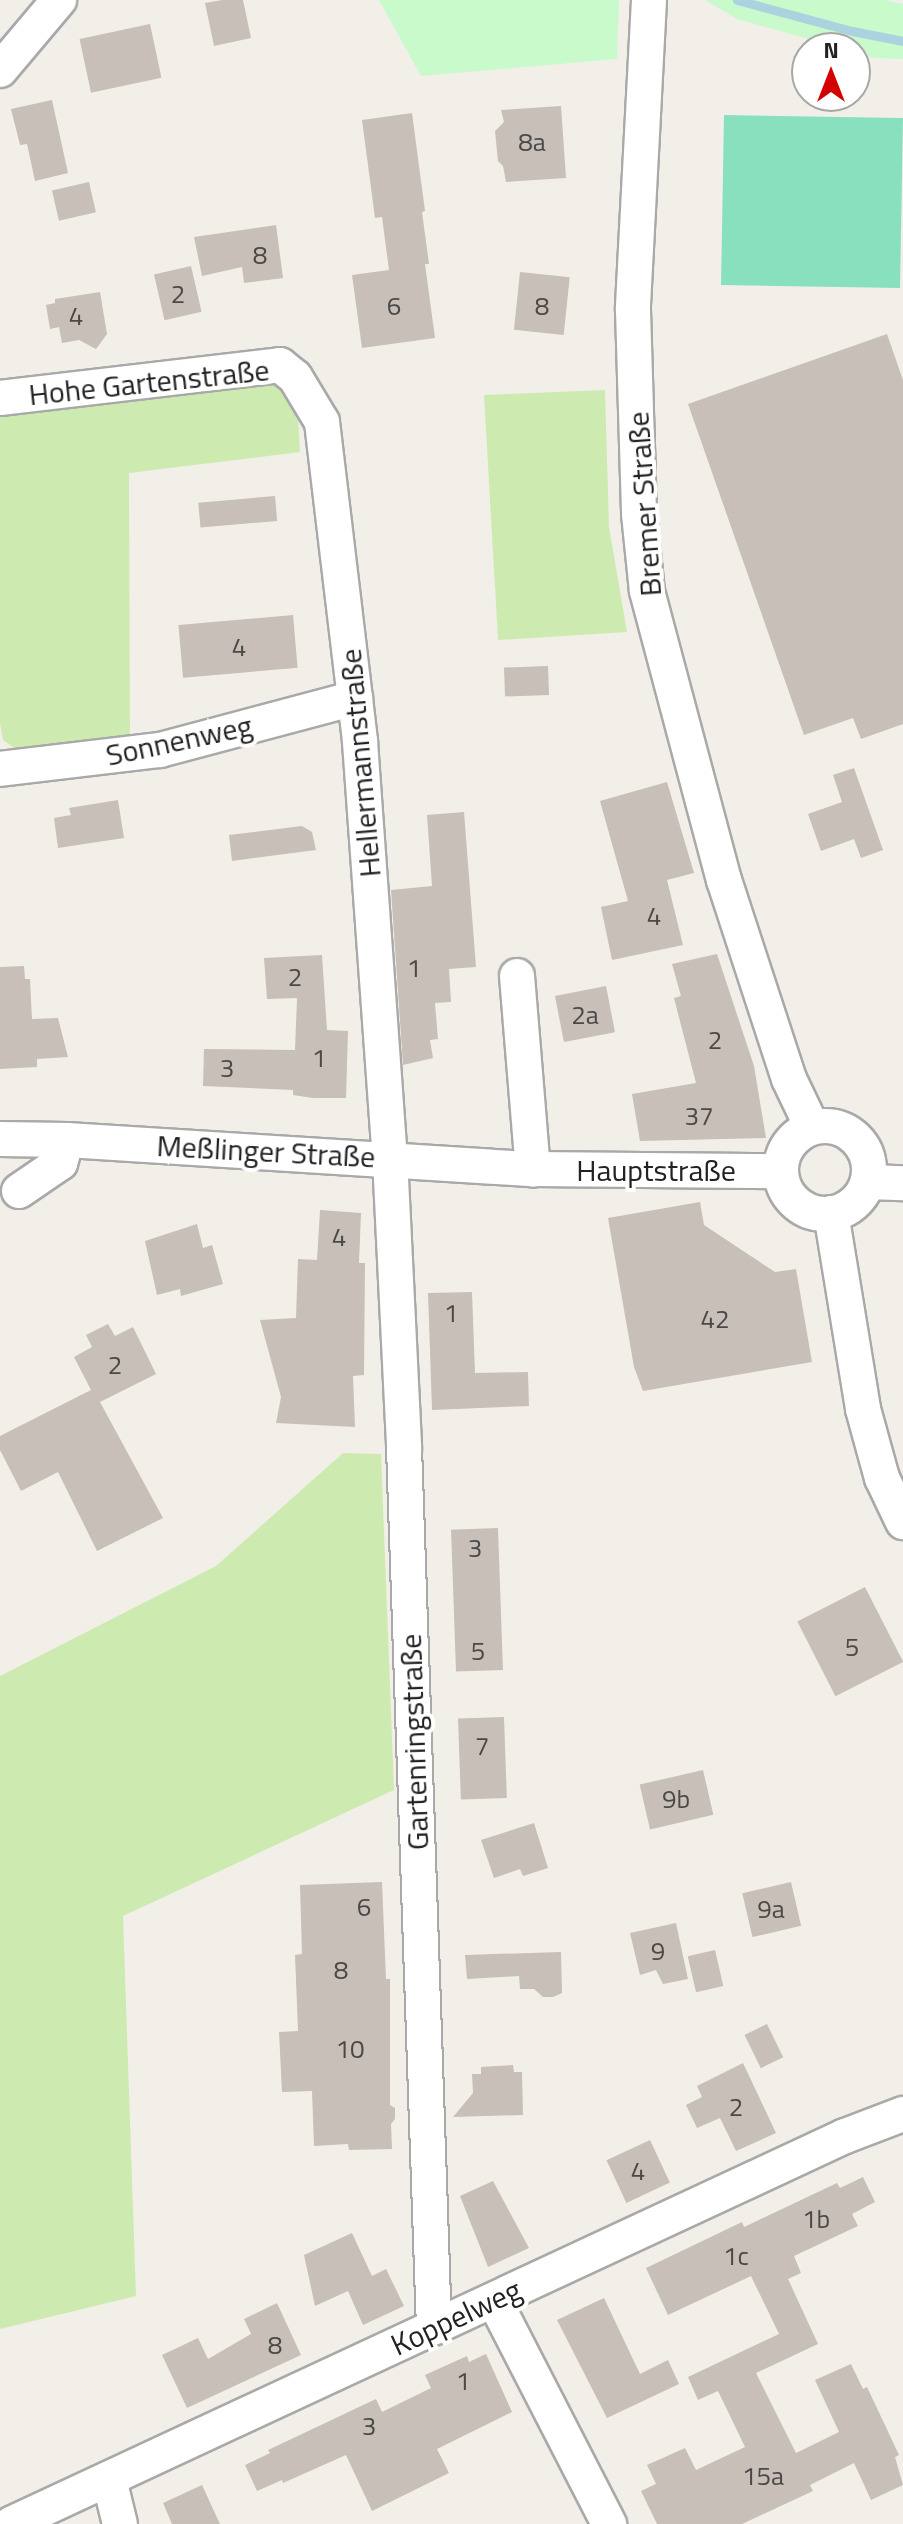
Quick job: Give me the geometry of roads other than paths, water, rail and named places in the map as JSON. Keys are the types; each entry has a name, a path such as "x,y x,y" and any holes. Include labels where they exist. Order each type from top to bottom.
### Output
{"street":[{"path":"0,70 59,0"},
{"name":"Bremer Straße","path":"647,1 633,310 639,514 647,591 724,880 789,1079 812,1127"},
{"name":"Hohe Gartenstraße","path":"0,398 280,365 295,377"},
{"name":"Hellermannstraße","path":"295,377 322,422 355,698 390,1158"},
{"name":"Sonnenweg","path":"0,769 160,750 355,698"},
{"path":"517,976 533,1169"},
{"path":"831,1126 849,1132 862,1145 869,1163 868,1182 850,1207 831,1213 805,1210 792,1200 783,1187 780,1171 789,1144 812,1127 831,1126"},
{"name":"Meßlinger Straße","path":"0,1139 390,1158 533,1169"},
{"path":"19,1191 60,1163 67,1140"},
{"name":"Gartenringstraße","path":"390,1158 404,1447 434,2327"},
{"name":"Hauptstraße","path":"533,1169 780,1171"},
{"path":"868,1182 903,1183"},
{"path":"831,1213 863,1409 882,1478 903,1522"},
{"name":"Koppelweg","path":"11,2524 845,2136 903,2114"},
{"path":"494,2300 609,2524"},
{"path":"109,2479 120,2524"}],"waterway":[{"path":"737,0 852,31 903,41"}]}
